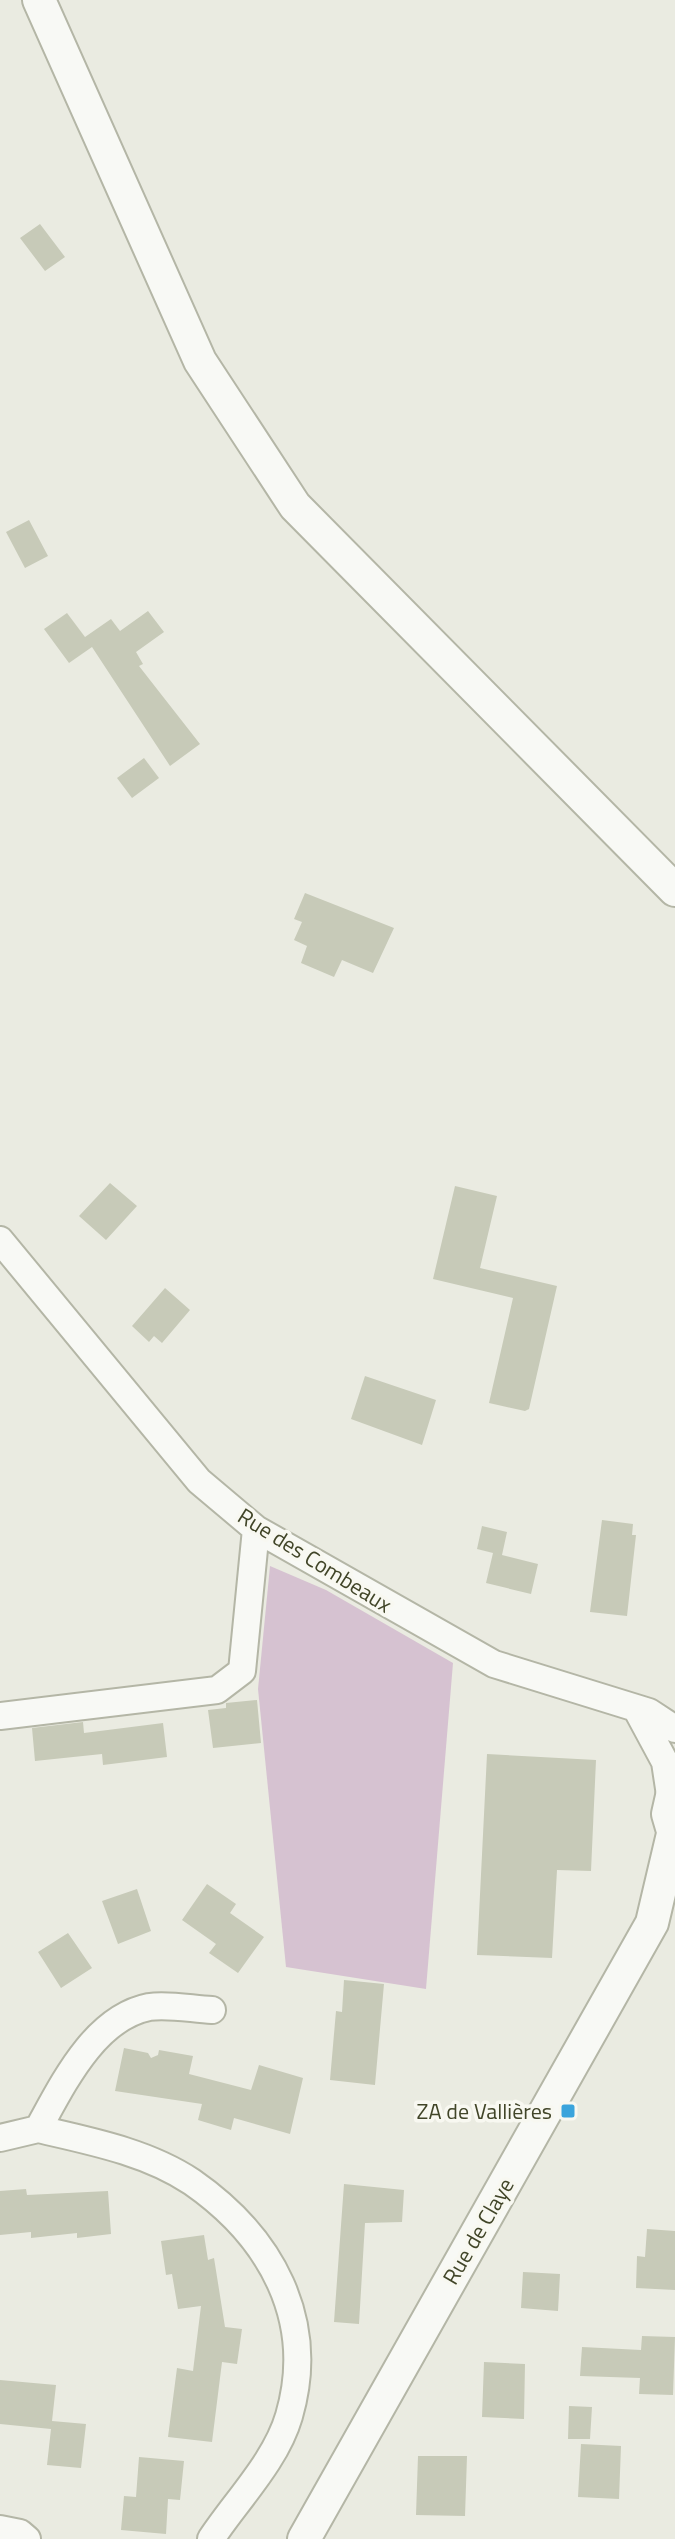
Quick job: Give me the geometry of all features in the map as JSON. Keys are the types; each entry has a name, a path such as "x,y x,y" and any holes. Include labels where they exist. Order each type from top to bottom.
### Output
{"street":[{"path":"39,0 200,361 295,506 675,890"},
{"name":"Rue des Combeaux","path":"0,1240 199,1481 256,1529 494,1664 662,1716 665,1762 673,1789"},
{"path":"0,1716 217,1690 242,1671 256,1529"},
{"name":"Rue de Claye","path":"304,2539 663,1913 674,1836 668,1814 673,1789"},
{"path":"38,2129 67,2078 114,2020 150,2007 212,2010"},
{"path":"0,2138 38,2129 116,2147 191,2182 255,2237 286,2293 297,2330 297,2373 288,2419 265,2461 211,2539"},
{"path":"0,2529 20,2533 27,2539"}],"shaded area":[{"path":"270,1566 326,1590 453,1663 426,1989 286,1967 258,1689"}],"building":[{"path":"40,224 65,257 45,271 20,238"},
{"path":"29,520 48,556 25,568 6,532"},
{"path":"148,611 164,632 136,652 143,664 139,666 200,744 170,766 92,647 69,663 44,629 67,613 85,637 111,619 120,631"},
{"path":"144,758 159,778 132,798 117,778"},
{"path":"305,893 394,928 373,973 342,960 334,977 301,963 307,946 294,940 302,922 294,919"},
{"path":"110,1183 137,1206 106,1240 79,1216"},
{"path":"455,1186 497,1196 480,1268 557,1286 529,1409 525,1411 489,1403 513,1298 433,1279"},
{"path":"165,1288 190,1310 162,1343 154,1336 149,1342 132,1326"},
{"path":"365,1376 436,1400 422,1445 351,1419"},
{"path":"602,1520 633,1524 632,1535 636,1535 627,1616 590,1612"},
{"path":"482,1526 507,1532 502,1555 538,1564 531,1594 486,1583 493,1553 477,1549"},
{"path":"257,1700 261,1743 213,1748 208,1710 226,1708 226,1703"},
{"path":"83,1722 84,1733 163,1723 167,1757 103,1765 102,1754 35,1761 32,1728"},
{"path":"487,1754 596,1760 591,1871 557,1870 552,1958 477,1955"},
{"path":"207,1884 236,1904 230,1913 264,1937 238,1973 209,1953 216,1944 182,1920"},
{"path":"137,1889 151,1931 118,1944 102,1901"},
{"path":"68,1933 92,1968 61,1988 38,1952"},
{"path":"344,1980 384,1984 375,2085 330,2080 336,2011 342,2012"},
{"path":"124,2048 148,2053 151,2058 158,2055 159,2050 193,2056 189,2074 251,2090 259,2065 303,2078 290,2134 234,2118 231,2130 198,2120 202,2104 115,2091"},
{"path":"344,2184 404,2190 402,2222 365,2223 359,2324 334,2322"},
{"path":"26,2189 27,2195 108,2191 111,2234 77,2238 77,2233 31,2238 31,2232 0,2235 0,2191"},
{"path":"647,2229 675,2231 675,2290 636,2288 637,2256 645,2257"},
{"path":"204,2235 208,2260 214,2258 225,2327 242,2329 237,2364 222,2362 212,2442 168,2437 177,2368 193,2371 201,2306 178,2309 172,2274 166,2275 161,2241"},
{"path":"523,2272 560,2274 558,2311 521,2308"},
{"path":"642,2336 675,2337 673,2395 639,2394 640,2378 580,2376 582,2347 641,2350"},
{"path":"484,2362 525,2364 524,2419 482,2417"},
{"path":"0,2380 56,2385 52,2421 86,2424 81,2468 47,2465 51,2429 0,2424"},
{"path":"569,2406 592,2407 590,2439 568,2439"},
{"path":"581,2444 621,2446 619,2499 578,2497"},
{"path":"418,2456 467,2456 465,2516 416,2515"},
{"path":"139,2457 184,2461 180,2500 168,2499 166,2534 121,2530 124,2496 136,2497"}],"place":[{"name":"ZA de Vallières","path":"568,2111"}]}
